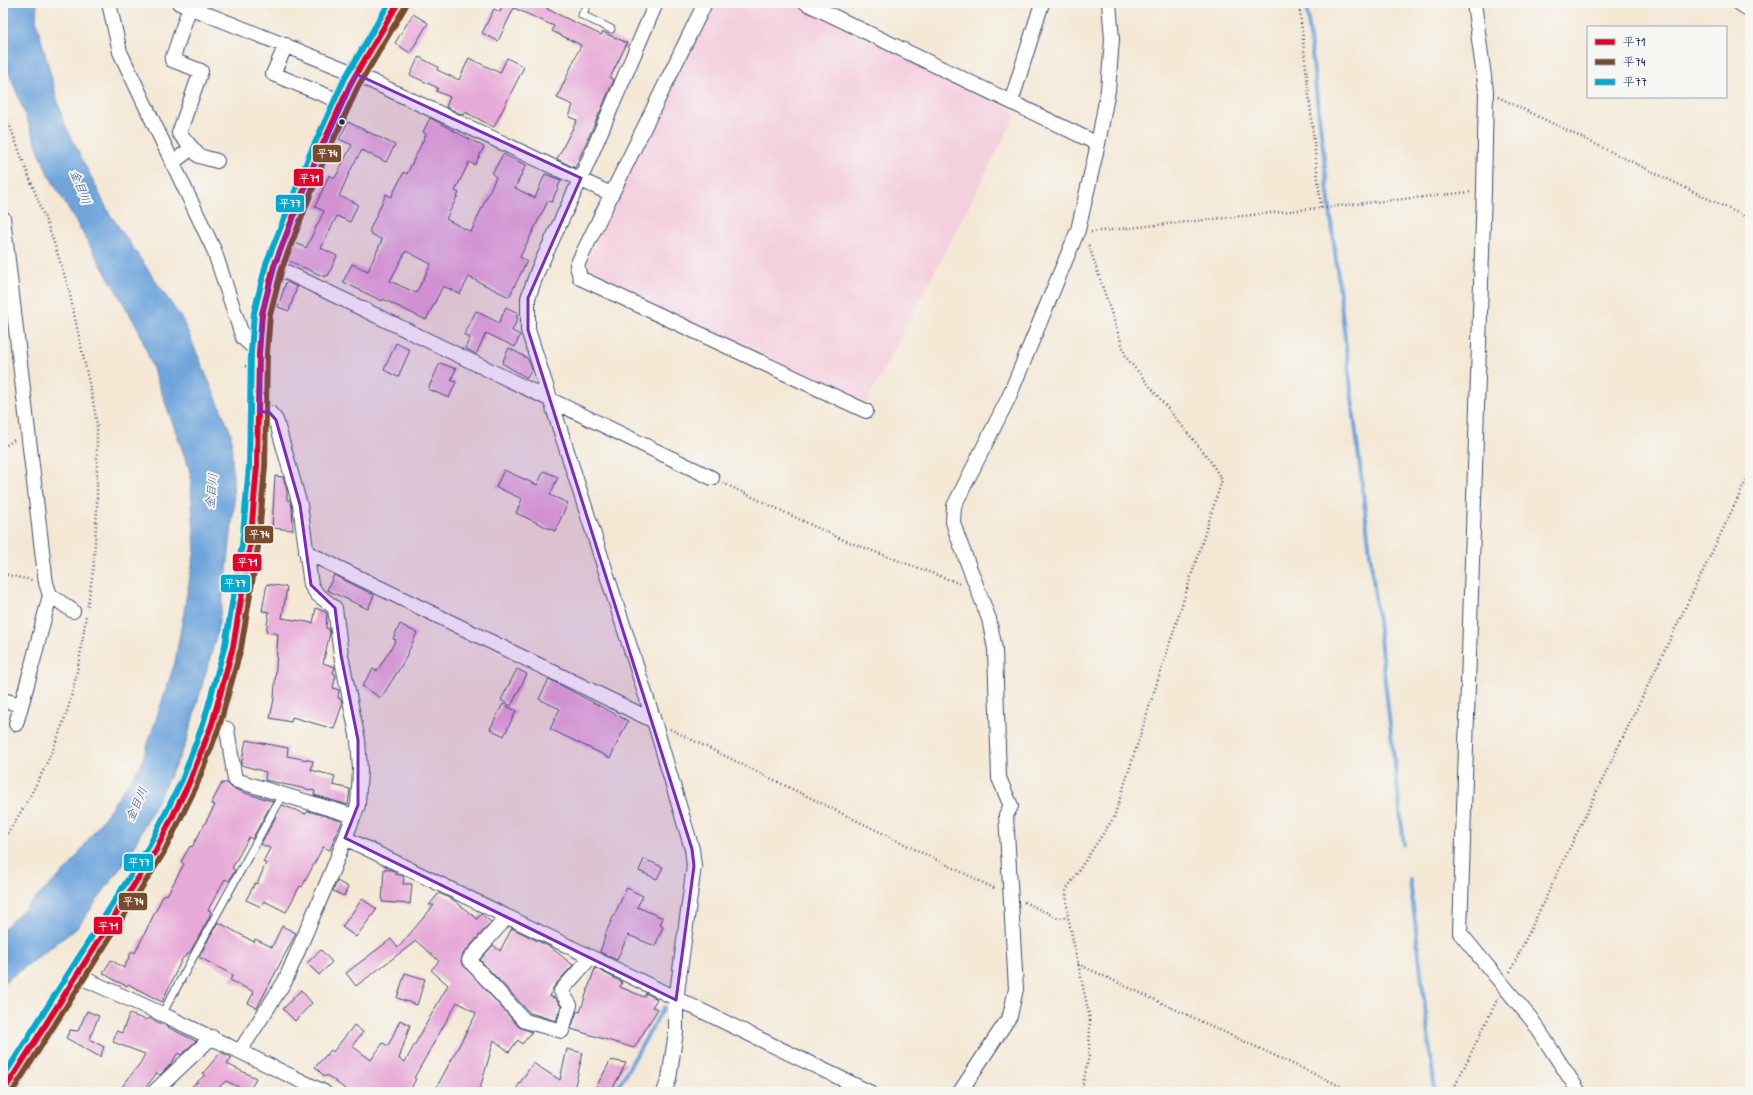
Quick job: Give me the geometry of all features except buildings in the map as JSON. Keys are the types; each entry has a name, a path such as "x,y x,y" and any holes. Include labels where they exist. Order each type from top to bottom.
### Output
{"main road":[{"path":"3,1092 156,850 189,783 212,724 233,647 250,546 257,466 259,411 252,359 274,266 313,166 342,102 395,4"}],"street":[{"path":"109,3 120,52 214,250 252,359"},
{"path":"656,3 580,178 538,270 528,298 528,330 654,721 692,849 694,866 676,1000 676,1032 669,1079 664,1092"},
{"path":"705,3 577,265 580,278 866,410"},
{"path":"806,3 1098,144"},
{"path":"1010,102 1042,3"},
{"path":"960,1092 1010,1016 1016,988 1006,815 1011,806 999,778 995,649 989,619 957,536 953,522 954,506 1008,399 1078,230 1098,144 1109,83 1112,39 1109,3"},
{"path":"1474,3 1486,91 1460,933 1532,1020 1579,1092"},
{"path":"1739,3 1750,10"},
{"path":"217,161 198,156 179,133 201,71 172,60 186,4 356,74 580,178 611,194"},
{"path":"286,45 273,74 342,102"},
{"path":"172,163 192,148"},
{"path":"3,218 48,589 31,667 16,724"},
{"path":"274,266 550,401 712,478"},
{"path":"240,1051 285,981 358,805 360,770 358,740 340,654 335,608 317,594 311,585 300,505 276,420 270,412 259,411"},
{"path":"306,552 654,721"},
{"path":"48,589 73,611"},
{"path":"3,700 21,705"},
{"path":"212,724 227,730 235,780 354,816"},
{"path":"345,838 676,1000 847,1087 869,1092"},
{"path":"507,917 469,960 525,1021 562,1031 570,1006 561,991 590,958"},
{"path":"76,975 212,1037 324,1092"},
{"path":"154,1092 212,1037"}],"lane":[{"path":"588,3 582,14 611,29"},
{"path":"162,1014 282,795"}],"path":[{"path":"1299,3 1323,207"},
{"path":"1486,91 1750,219"},
{"path":"3,108 52,238 68,286 97,425 97,512 93,570 85,628 69,703 62,727 24,809 3,840"},
{"path":"1084,232 1484,190"},
{"path":"1081,1092 1089,1056 1090,1019 1068,917 1066,890 1114,817 1222,480 1209,459 1126,356 1086,240"},
{"path":"252,359 270,373"},
{"path":"1452,1092 1750,473"},
{"path":"712,478 841,539 963,585 975,584"},
{"path":"3,574 48,589"},
{"path":"654,721 1058,918 1068,917"},
{"path":"1077,963 1353,1092"}],"highlighted area":[{"path":"356,74 581,178 528,298 528,330 692,849 694,866 676,1000 345,838 358,805 358,740 341,655 335,608 311,585 300,505 276,420 270,413 259,411 262,314 274,266 301,196"}],"shaded area":[{"path":"710,3 793,3 1013,110 1015,117 865,406 584,275 583,270"}],"water":[{"name":"金目川","path":"3,3 37,3 36,20 63,121 109,213 183,321 231,433 234,506 226,579 217,633 185,746 129,856 77,928 3,983 3,929 70,866 141,765 175,662 195,549 190,471 139,330 47,172 4,59"}],"waterway":[{"path":"1306,3 1404,845"},
{"path":"1410,880 1435,1092"},
{"path":"615,1092 664,1007"}],"transit line":[{"name":"平77","path":"3,1077 149,846 182,780 204,721 225,645 242,545 249,466 251,353 254,313 266,264 309,156 344,80 389,3"},
{"name":"平71","path":"3,1092 156,850 189,783 212,724 233,647 250,546 257,466 259,353 262,314 274,266 316,159 351,83 398,3"},
{"name":"平74","path":"12,1092 163,854 196,787 219,727 241,648 258,547 265,466 267,353 270,315 282,268 323,162 358,87 405,7"}]}
